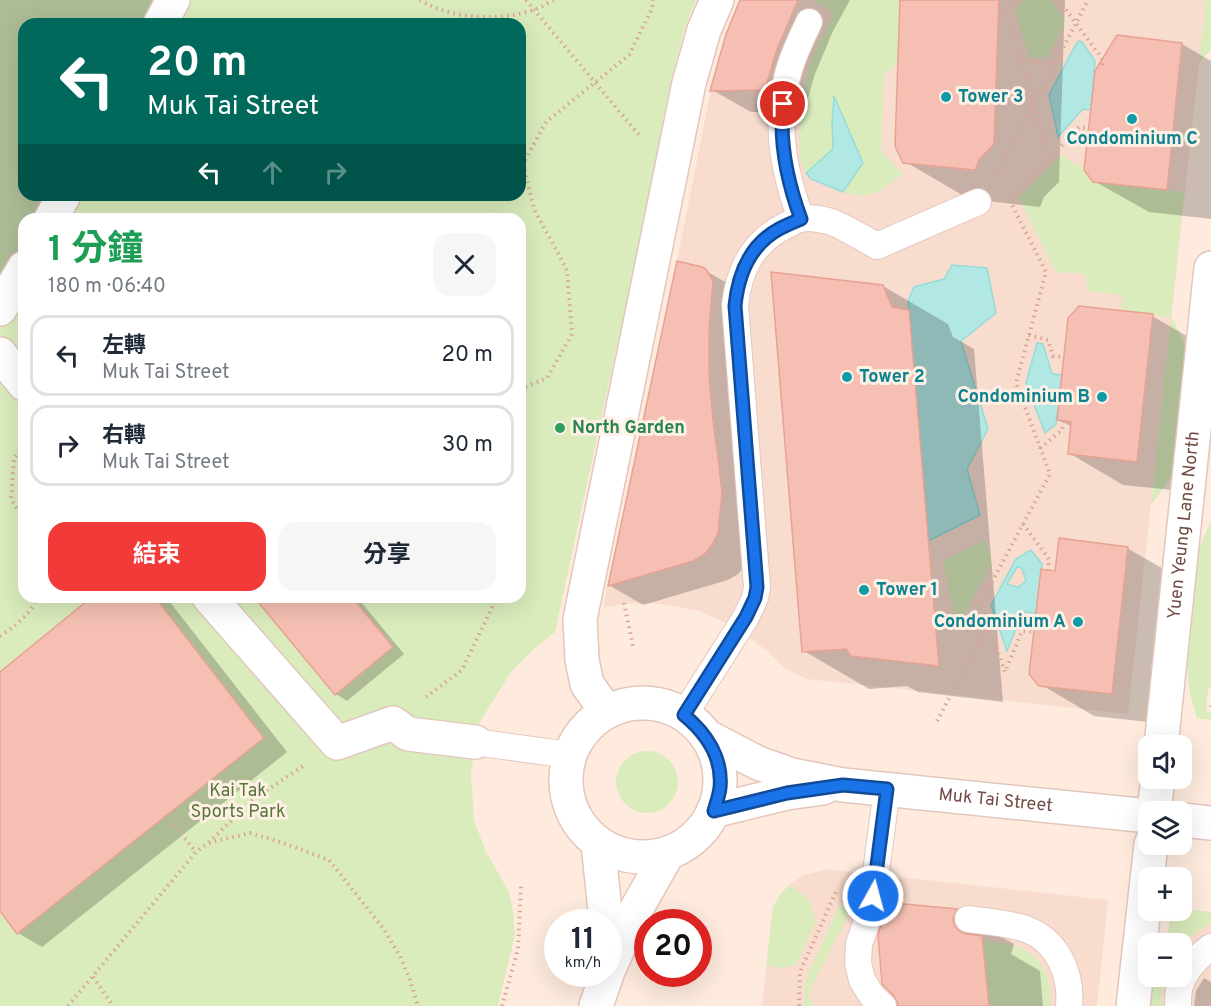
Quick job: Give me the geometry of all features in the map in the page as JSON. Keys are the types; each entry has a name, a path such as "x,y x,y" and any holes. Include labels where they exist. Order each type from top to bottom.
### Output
{"street":[{"path":"163,18 173,0"},
{"path":"607,712 587,684 582,660 580,620 689,83 704,30 717,0"},
{"name":"Yuen Yeung Lane North","path":"1162,735 1211,268"},
{"path":"0,309 18,278"},
{"path":"0,354 18,376"},
{"path":"214,603 337,743 393,723 408,734 475,742"},
{"name":"Muk Tai Street","path":"695,725 714,751 720,773 720,788 714,811 700,832 682,846 654,857 625,855 598,843 579,823 568,800 566,771 569,755 579,736 591,722 620,706 634,703 656,704 671,708 758,763 792,775 843,785 1138,815"},
{"name":"Muk Tai Street","path":"714,811 787,793 843,785"},
{"path":"1192,821 1211,823"},
{"path":"598,843 603,909"},
{"name":"Muk Tai Street","path":"622,940 633,915 668,853"},
{"path":"1133,1006 1150,855"}],"lane":[{"path":"801,219 790,189 783,155 781,121 785,87 795,54 809,22"},
{"path":"695,725 755,598 757,587 735,306 742,271 750,255 778,229 801,219 830,221 877,246 978,202"},
{"path":"475,742 569,755"},
{"path":"883,1006 872,996 862,980 858,963 859,944 877,910 887,789"},
{"path":"968,919 991,921 1024,929 1040,937 1054,949 1064,964 1069,981 1069,1006"},
{"path":"1178,1006 1180,986 1187,969 1199,955 1211,947"}],"path":[{"path":"420,0 458,15 497,18 534,10 554,0"},
{"path":"526,0 671,172"},
{"path":"526,159 546,122 629,56 652,9 652,0"},
{"path":"1012,0 1005,8 1049,159"},
{"path":"1059,0 1103,60 1102,67"},
{"path":"1001,183 996,174 1088,0"},
{"path":"1020,61 1054,64"},
{"path":"1010,200 1079,127 1089,128"},
{"path":"526,176 534,209 567,270 572,334 547,378 526,387"},
{"path":"1005,191 1046,272 1016,383 1050,474 980,604 1005,672 1022,631 1035,632"},
{"path":"1029,335 1048,340 1053,356 1064,357"},
{"path":"1040,448 1062,430 1064,421"},
{"path":"18,453 14,458 11,499 18,510"},
{"path":"1023,524 1049,559 1048,570"},
{"path":"622,593 633,646"},
{"path":"0,636 11,629 36,603"},
{"path":"393,723 462,670 493,603"},
{"path":"937,721 988,625"},
{"path":"68,1006 196,852 254,799 337,743"},
{"path":"166,815 196,852"},
{"path":"208,843 250,833 329,860 383,928 400,956 418,1006"},
{"path":"502,1006 518,949 521,886"},
{"path":"799,1006 800,972 837,889"},
{"path":"93,977 113,1006"}],"shaded area":[{"path":"740,0 1206,0 1128,714 807,679 786,669 767,651 736,628 700,611 642,603 603,608 712,85 726,34"},
{"path":"828,869 1108,900 1097,1006 762,1006 773,907 789,885 801,876"},
{"path":"1192,910 1211,912 1211,1006 1161,1006 1163,987 1192,987 1192,933 1168,933 1170,921 1192,921"}],"green space":[{"name":"Kai Tak Sports Park","path":"0,0 696,0 687,21 672,76 637,253 555,632 511,672 478,725 471,773 474,820 486,852 508,890 513,909 515,935 498,1006 0,1006"},
{"path":"812,0 900,0 898,62 884,75 881,151 903,174 882,189 868,195 861,196 843,192 863,163 835,98 832,123 833,149 806,173 801,162 800,120 805,81 814,53 834,13"},
{"path":"1025,0 1051,0 1066,21 1047,58 1029,57 1015,10"},
{"path":"1206,0 1211,0 1211,50 1199,62"},
{"path":"1061,155 1089,172 1096,182 1184,192 1171,316 1189,355 1176,467 1151,505 1171,317 1121,311 1123,295 1088,291 1085,274 1056,272 1019,198"},
{"path":"1211,521 1211,687 1208,689 1206,711 1211,712 1211,720 1197,718 1190,694 1186,659 1196,556"},
{"path":"985,540 992,562 957,628 943,561"},
{"path":"647,751 669,760 678,782 669,804 647,813 625,804 616,782 625,760"},
{"path":"789,885 808,898 816,921 796,965 782,968 766,966 773,907"},
{"path":"849,904 850,911 810,990 810,999 815,1006 804,1006 805,982 838,908"},
{"path":"1192,910 1211,912 1211,923 1192,936 1192,933 1168,933 1170,921 1192,921"},
{"path":"982,941 1015,946 1032,955 1044,969 1050,987 1050,1006 989,1006"},
{"path":"1150,987 1163,987 1161,1006 1145,1006"}],"water":[{"path":"1079,41 1095,61 1091,110 1083,109 1058,137 1049,95"},
{"path":"834,96 863,163 843,192 811,179 806,173 833,149"},
{"path":"952,265 987,268 996,313 961,341 988,429 967,469 980,515 928,541 908,301 914,287 944,279"},
{"path":"1037,343 1043,344 1052,374 1062,375 1056,424 1045,433 1026,383"},
{"path":"1031,550 1042,564 1036,613 1023,612 1007,651 991,605 1016,559","holes":["1017,567 1022,568 1026,581 1018,587 1007,584"]}],"building":[{"path":"740,0 798,0 776,52 765,90 710,91 726,34"},
{"name":"Tower 3","path":"900,0 999,0 994,144 979,160 975,170 903,163 895,146"},
{"name":"Condominium C","path":"1117,35 1182,43 1167,190 1093,182 1084,170 1095,71"},
{"path":"677,261 706,269 713,281 709,329 709,375 722,493 718,533 704,555 693,561 608,586"},
{"path":"771,272 883,285 892,307 909,310 939,666 851,656 846,649 802,652"},
{"name":"Condominium B","path":"1079,306 1153,314 1137,462 1068,454 1071,422 1057,420 1068,318"},
{"name":"Condominium A","path":"1059,538 1128,547 1112,694 1039,686 1029,674 1041,569 1055,571"},
{"path":"85,603 160,603 264,738 17,934 0,911 0,672"},
{"path":"259,603 357,603 393,647 335,695"},
{"path":"894,903 957,909 953,918 959,931 982,936 989,1006 898,1006 893,995 882,984 878,935 886,908"}],"place":[{"name":"Tower 3","path":"946,97"},
{"name":"Condominium C","path":"1132,119"},
{"name":"Tower 2","path":"847,377"},
{"name":"Condominium B","path":"1102,397"},
{"name":"North Garden","path":"560,428"},
{"name":"Tower 1","path":"864,590"},
{"name":"Condominium A","path":"1078,622"}],"route":[{"path":"783,104 781,121 783,155 790,189 801,219 778,229 750,255 737,288 735,306 757,587 755,598 746,617 684,715 706,736 714,751 720,773 720,788 714,811 787,793 843,785 887,789 873,896"}]}
